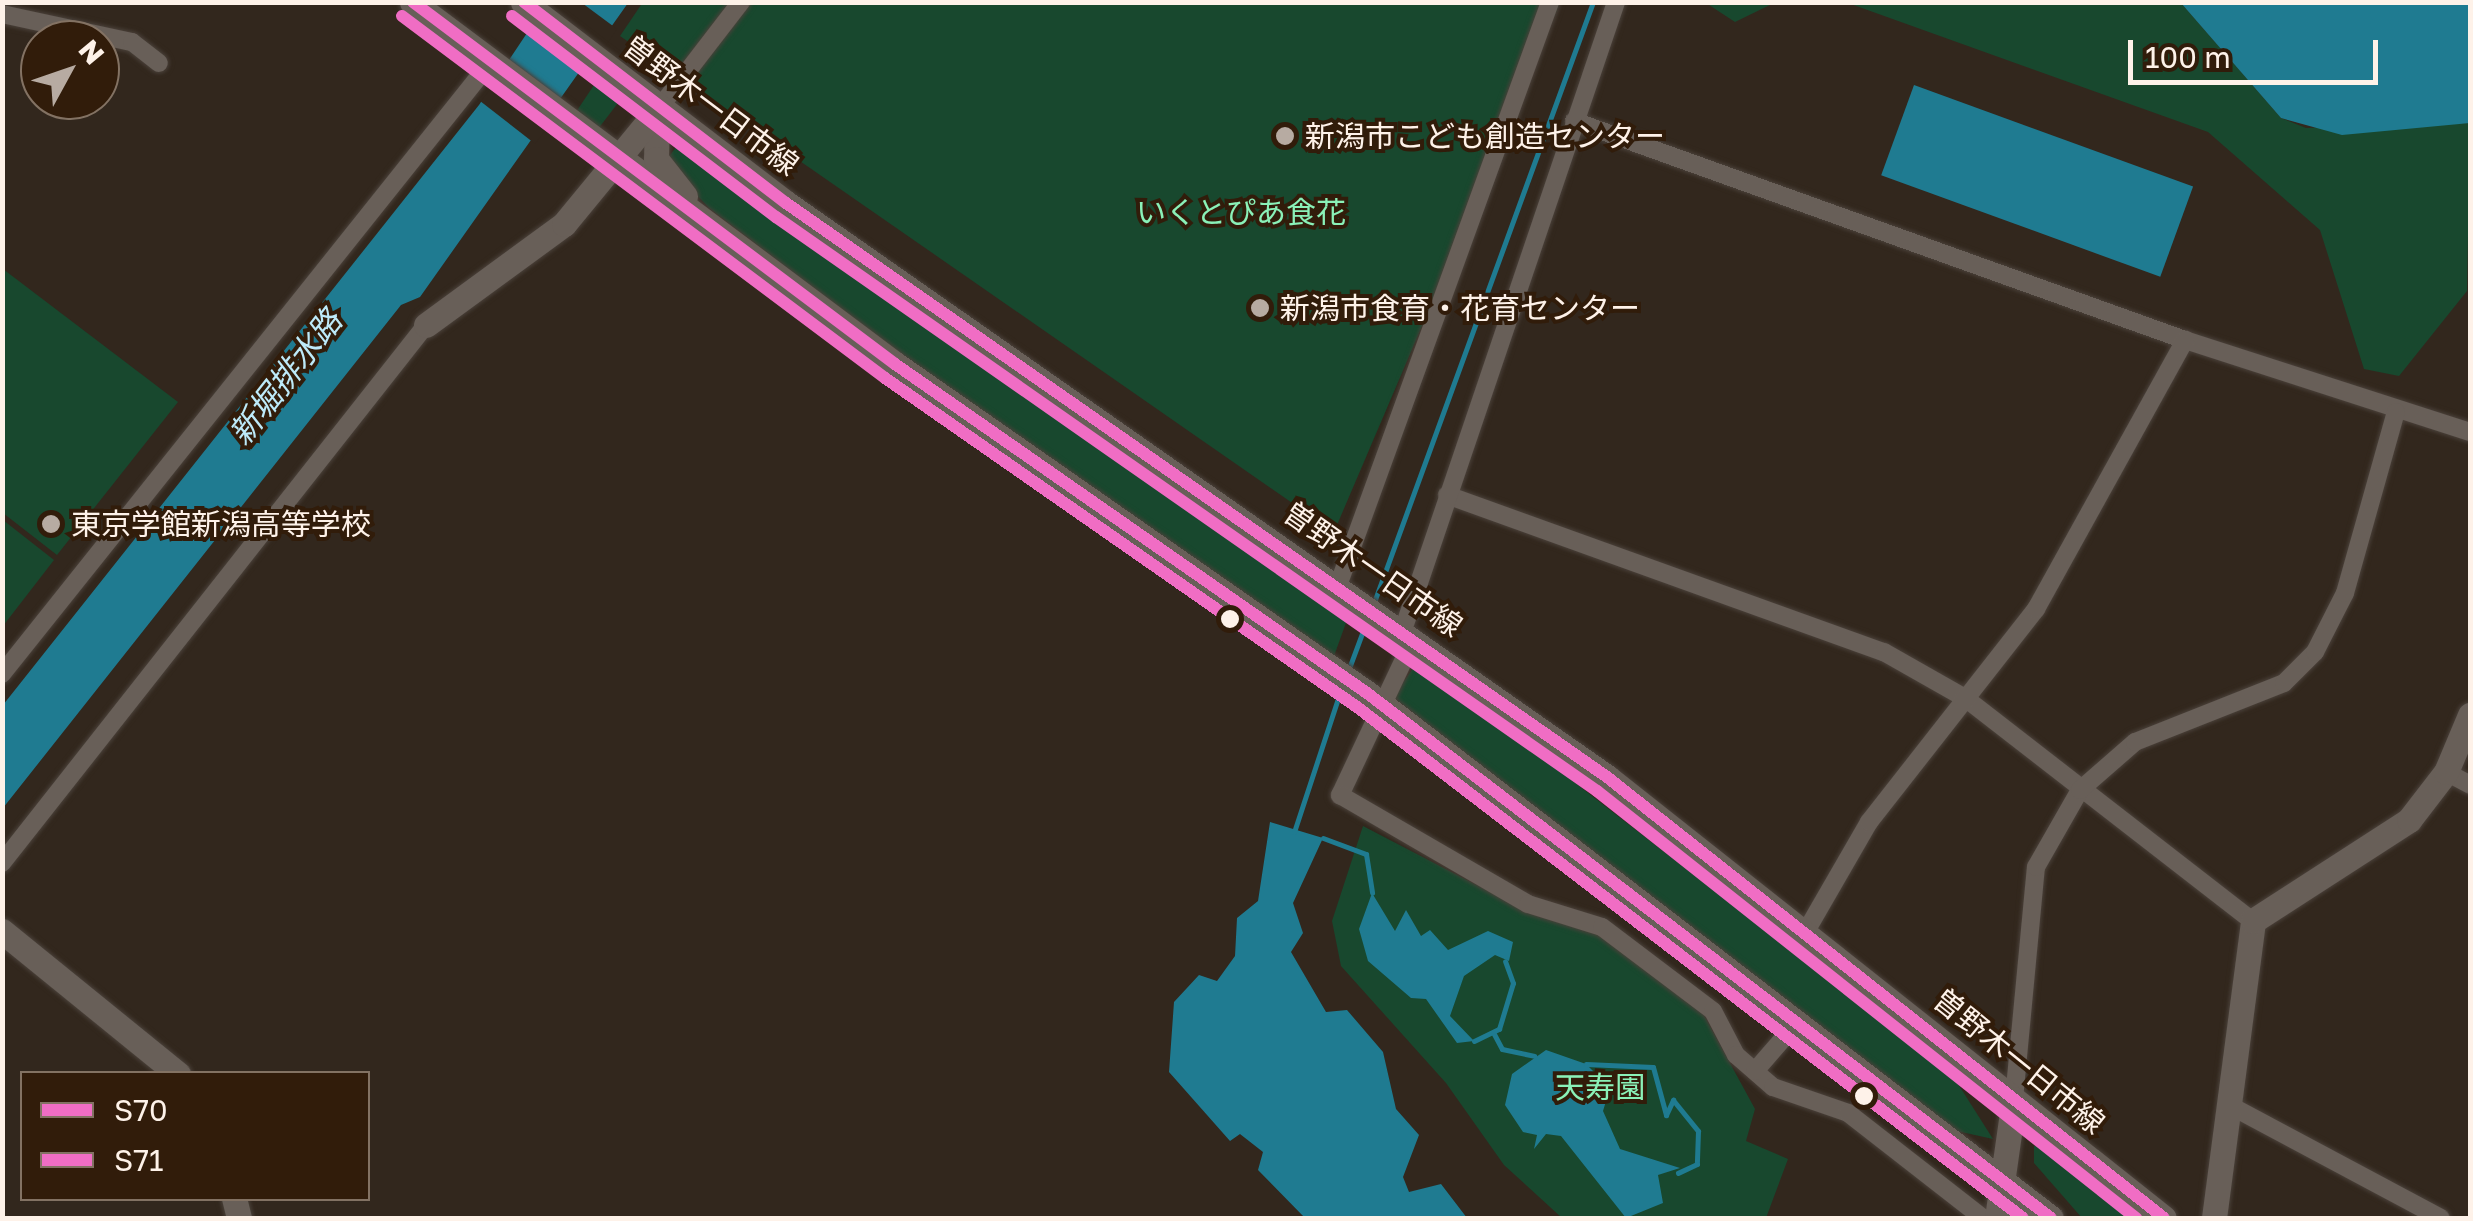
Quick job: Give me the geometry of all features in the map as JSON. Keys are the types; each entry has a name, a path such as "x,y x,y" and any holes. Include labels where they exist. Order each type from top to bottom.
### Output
{"main road":[{"name":"曽野木一日市線","path":"412,2 572,127 724,156 1403,630 1805,932 2164,1218"},
{"name":"曽野木一日市線","path":"533,10 595,65 639,138 745,255 1327,663 2051,1218"},
{"path":"426,325 466,288 540,244 639,138 665,176 745,255"},
{"path":"2214,1218 2253,922 2409,820 2446,772 2470,715"},
{"path":"2,931 174,1071"},
{"path":"1997,1218 2014,1099"}],"street":[{"path":"639,138 740,2"},
{"path":"1346,588 1550,2"},
{"path":"1616,2 1403,630 1340,795 1528,904 1602,927 1713,1011 1755,1071 1773,1087 1848,1113 1984,1218"},
{"path":"2,14 132,42 158,64"},
{"path":"2,674 491,66"},
{"path":"1574,120 2185,340 2396,412 2470,432"},
{"path":"2,862 426,325"},
{"path":"1805,932 1868,822 2036,609 2185,340"},
{"path":"2014,1099 2036,867 2080,790 2135,742 2284,683 2316,652 2345,593 2396,412"},
{"path":"1447,496 1884,652 1965,698 2253,922"},
{"path":"2446,772 2470,785"},
{"path":"1755,1071 1795,1025"},
{"path":"2229,1105 2441,1218"}],"green space":[{"name":"いくとぴあ食花","path":"643,2 1560,3 1334,532 620,36"},
{"path":"1706,3 1774,3 1735,22"},
{"path":"1848,3 2181,3 2281,118 2306,128 2470,123 2467,291 2399,376 2364,369 2320,230 2208,132"},
{"path":"596,82 618,103 598,129 574,115"},
{"path":"676,147 716,162 1351,609 1334,656 938,383 709,208 665,162"},
{"name":"東京学館新潟高等学校","path":"3,269 178,402 57,555 3,513"},
{"path":"3,520 54,560 2,626"},
{"path":"1418,661 1953,1076 1993,1139 1952,1130 1393,697"},
{"name":"天寿園","path":"1363,826 1534,915 1599,933 1700,1008 1755,1109 1746,1141 1788,1159 1766,1218 1562,1218 1504,1165 1446,1083 1341,966 1332,921"},
{"path":"2034,1146 2053,1147 2146,1218 2082,1218 2034,1163"}],"water":[{"name":"新堀排水路","path":"547,3 628,3 420,297 401,305 3,808 3,705 479,105"},
{"path":"2181,3 2470,3 2470,123 2342,135 2281,118"},
{"path":"1914,85 2193,187 2160,277 1881,175"},
{"path":"1270,822 1323,838 1293,903 1303,933 1291,952 1326,1012 1347,1010 1383,1052 1396,1109 1419,1135 1403,1177 1409,1192 1441,1184 1467,1218 1305,1218 1258,1170 1263,1152 1240,1134 1230,1141 1169,1072 1174,1002 1199,975 1217,981 1235,956 1237,918 1258,901"},
{"path":"1372,893 1395,931 1406,910 1421,936 1430,930 1448,950 1488,931 1513,942 1509,961 1495,955 1464,976 1450,1016 1474,1041 1457,1043 1426,999 1411,998 1368,961 1359,929"},
{"path":"1546,1050 1586,1064 1610,1088 1603,1111 1620,1149 1680,1168 1658,1175 1663,1203 1626,1218 1561,1136 1546,1134 1534,1149 1537,1135 1523,1132 1505,1105 1512,1074"}],"pier":[{"path":"541,2 582,3 617,29 587,74 526,25"},
{"path":"502,61 563,108 535,144 474,96"}],"waterway":[{"path":"1373,605 1593,2"},
{"path":"1348,671 1367,620"},
{"path":"1294,832 1342,686"},
{"path":"1323,838 1366,854 1372,893"},
{"path":"1474,1041 1499,1029 1513,983 1505,961"},
{"path":"1494,1034 1502,1049 1534,1056"},
{"path":"1586,1064 1653,1067 1666,1115 1673,1100 1698,1131 1697,1164 1678,1173"}],"transit line":[{"name":"S70","path":"413,2 895,364 1367,693 2051,1218"},
{"name":"S70","path":"524,2 786,203 1607,777 2164,1218"},
{"name":"S71","path":"402,16 885,378 1357,707 2023,1218"},
{"name":"S71","path":"512,16 776,217 1597,791 2136,1218"}],"place":[{"name":"新潟市こども創造センター","path":"1285,136"},
{"name":"新潟市食育・花育センター","path":"1260,308"},
{"name":"東京学館新潟高等学校","path":"51,524"}]}
